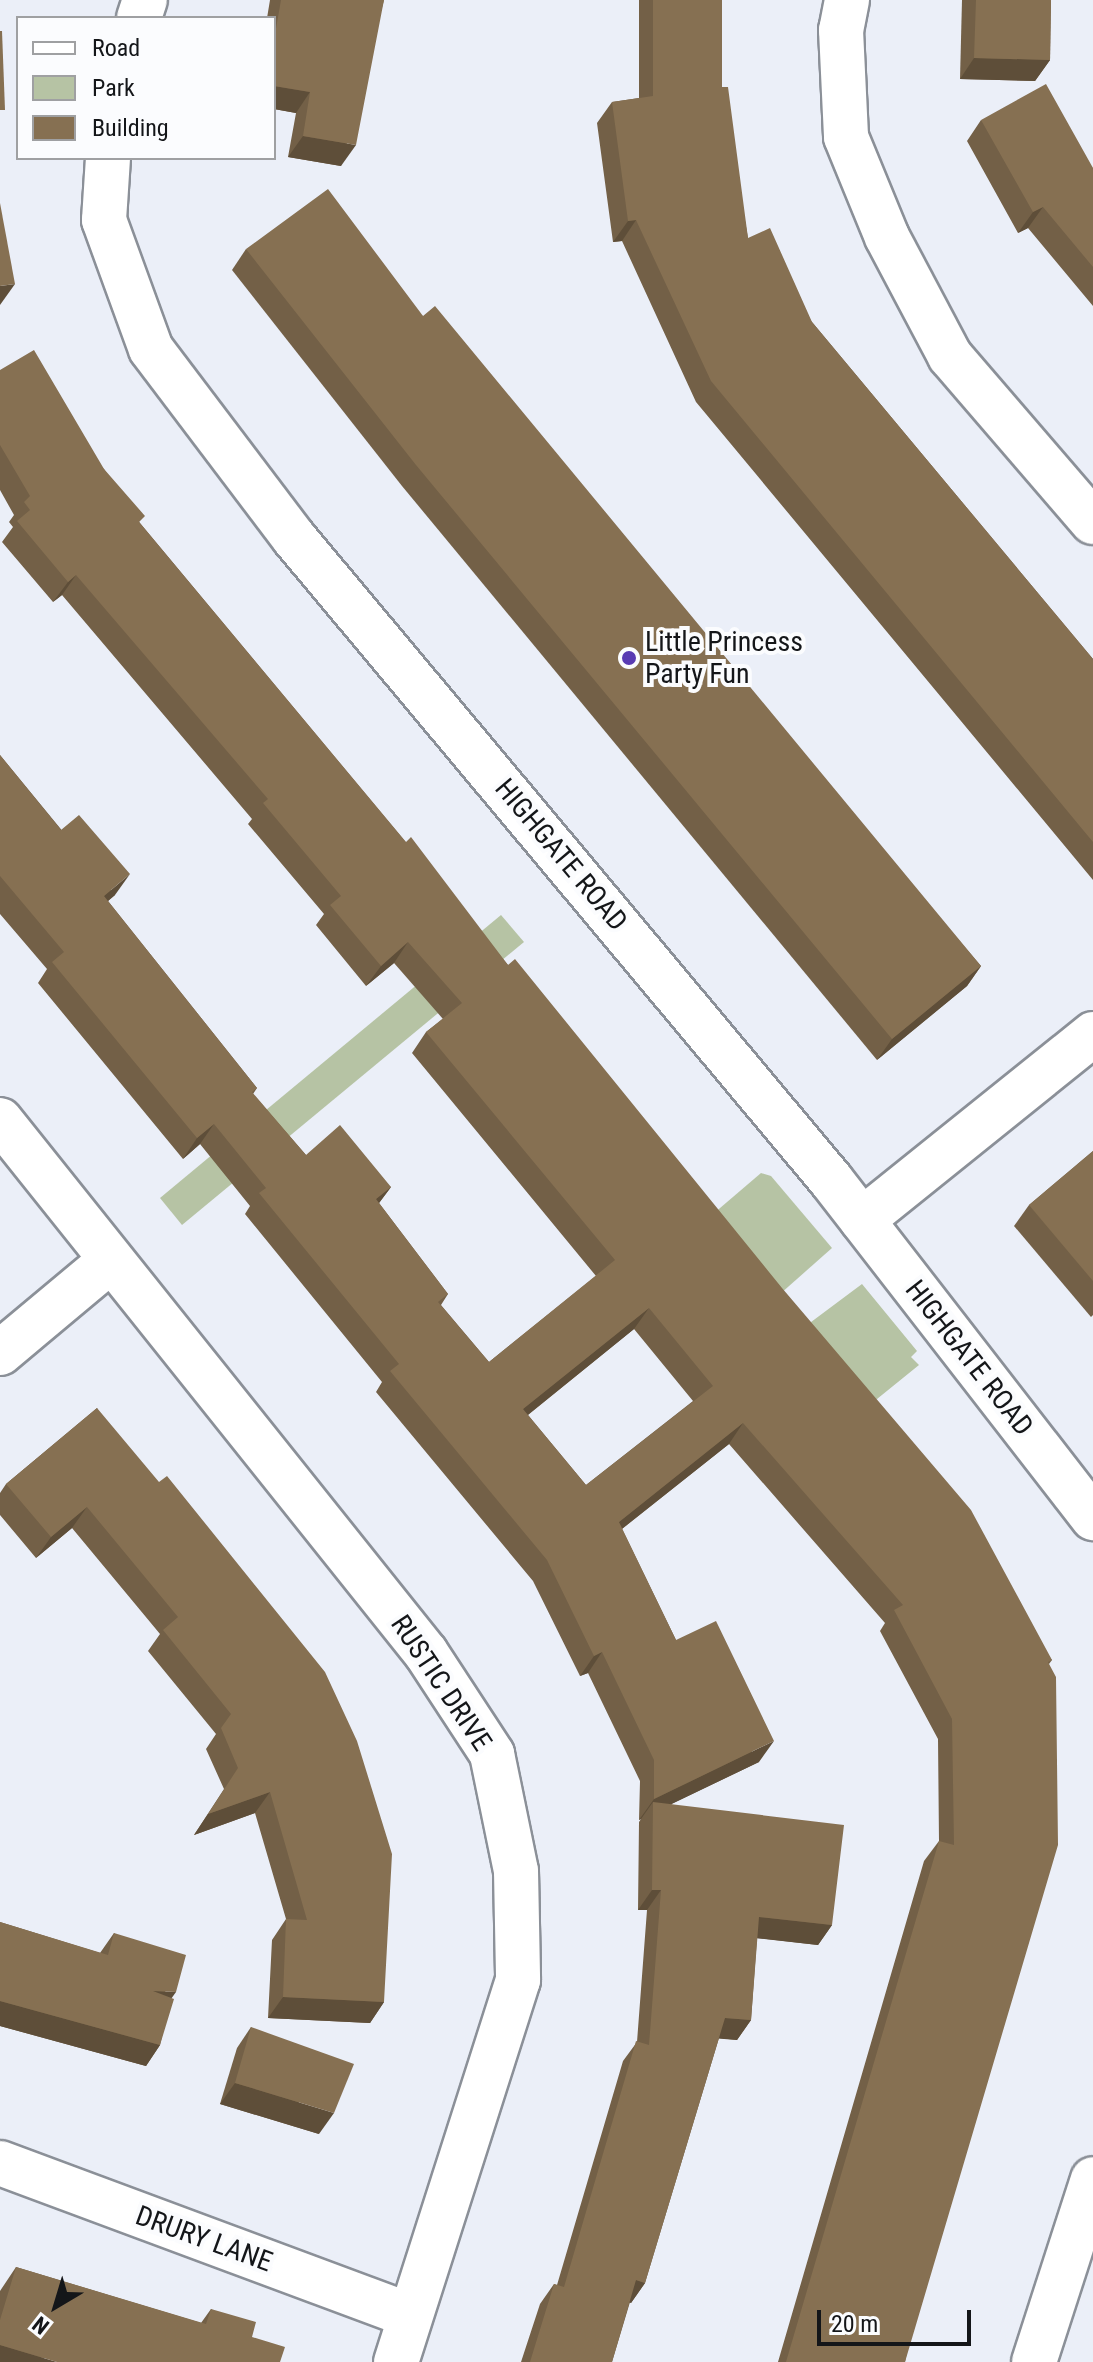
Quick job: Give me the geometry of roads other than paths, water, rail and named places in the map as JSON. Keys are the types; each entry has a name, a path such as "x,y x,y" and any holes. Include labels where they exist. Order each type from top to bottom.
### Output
{"street":[{"path":"847,0 841,30 846,137 887,237 950,356 1093,522"},
{"name":"HIGHGATE ROAD","path":"108,160 104,220 151,349 294,538 862,1220 1093,1518"},
{"path":"862,1220 1093,1034"},
{"name":"RUSTIC DRIVE","path":"0,1120 109,1262 426,1653 492,1754 516,1871 518,1980 396,2362"},
{"path":"0,1353 109,1262"},
{"name":"DRURY LANE","path":"0,2163 409,2315"},
{"path":"1034,2362 1093,2179"}],"place":[{"name":"Little Princess Party Fun","path":"629,658"}]}
